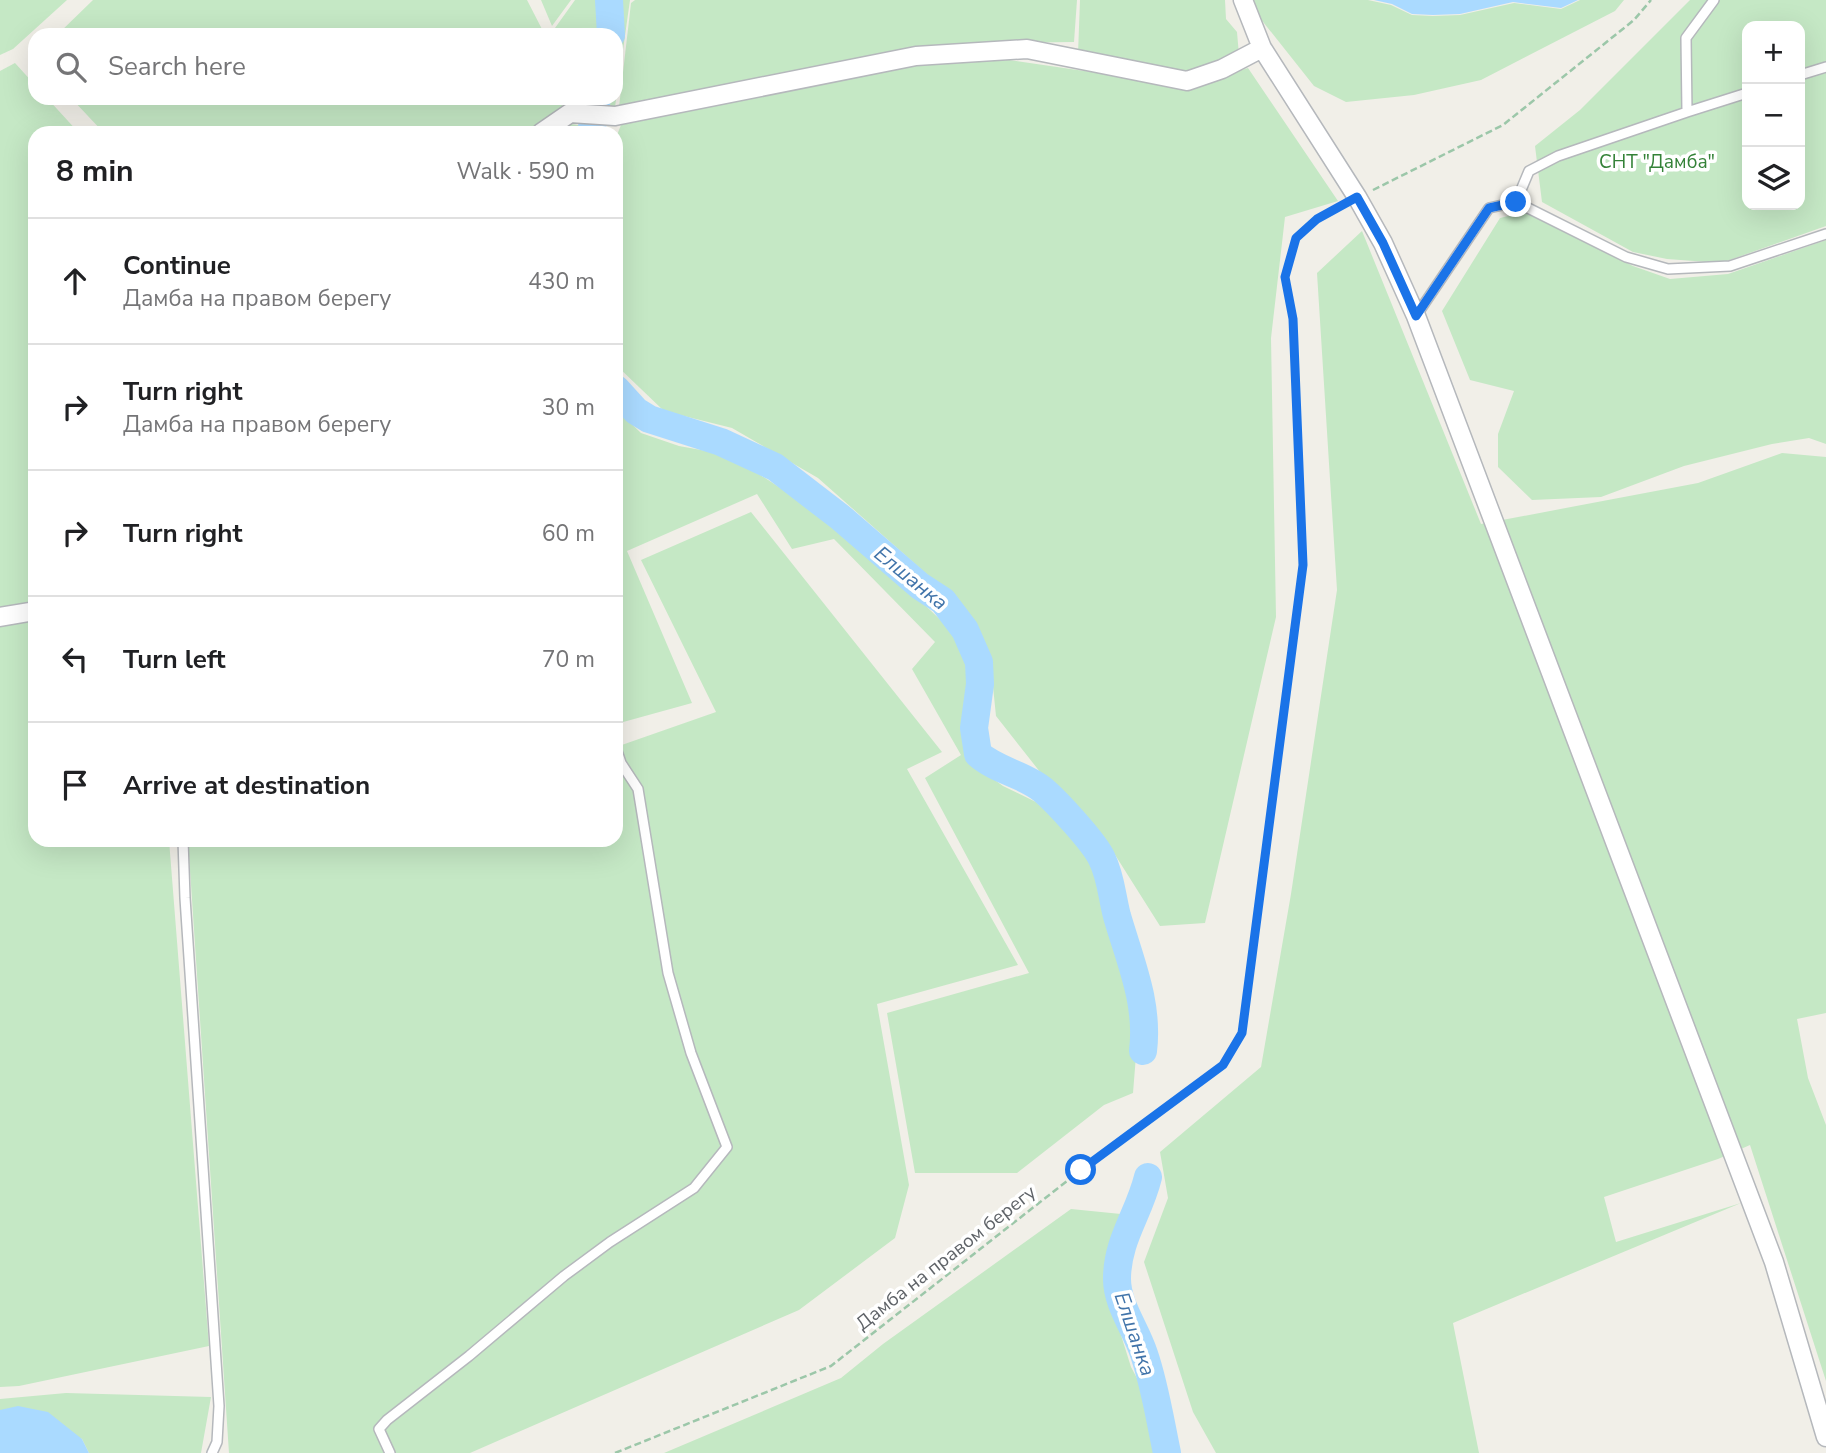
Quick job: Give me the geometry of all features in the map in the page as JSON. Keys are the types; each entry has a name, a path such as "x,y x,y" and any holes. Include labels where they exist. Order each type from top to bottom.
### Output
{"street":[{"path":"1243,0 1262,48 1357,197 1383,243 1416,316 1774,1262 1826,1437"},
{"path":"551,126 570,113 615,116 916,56 1027,50 1187,81 1222,69 1262,48"},
{"path":"0,617 28,612"}],"lane":[{"path":"1687,112 1686,38 1714,0"},
{"path":"1805,73 1826,67"},
{"path":"1516,202 1529,171 1549,161 1742,95"},
{"path":"1416,316 1489,208 1516,202 1626,257 1668,269 1730,266 1826,234"},
{"path":"390,1453 379,1429 387,1420 469,1356 545,1290 610,1242 694,1188 727,1147 691,1053 668,973 638,789 623,766"},
{"path":"183,847 219,1406 217,1442 212,1453"}],"path":[{"name":"Дамба на правом берегу","path":"615,1453 831,1366 1081,1170 1223,1065 1242,1033 1303,565 1293,319 1285,277 1296,238 1317,219 1357,197 1503,125 1634,20 1651,0"}],"green space":[{"path":"0,0 67,0 36,28 28,28 28,35 13,49 0,55"},
{"path":"93,0 527,0 541,28 64,28"},
{"path":"541,0 571,0 552,26"},
{"path":"575,0 630,0 623,50 623,28 555,28"},
{"path":"635,0 1077,0 1074,42 1006,43 893,52 619,107 623,105 623,72 631,3"},
{"path":"1080,0 1225,0 1226,19 1237,32 1239,55 1184,72 1078,54"},
{"path":"1254,0 1368,0 1391,5 1412,15 1433,16 1460,15 1514,3 1561,9 1580,0 1624,0 1615,11 1481,80 1414,95 1346,102 1314,86 1256,13"},
{"name":"СНТ \"Дамба\"","path":"1690,0 1826,0 1826,226 1721,263 1667,259 1633,252 1542,202 1535,146 1580,110"},
{"path":"1009,60 1187,86 1248,68 1338,201 1285,217 1271,338 1276,617 1205,923 1160,926 1112,850 1055,791 996,716 991,667 956,600 818,478 732,428 664,411 623,372 621,125 895,67"},
{"path":"15,63 28,77 28,105 53,105 73,126 28,126 28,847 170,847 209,1346 19,1386 0,1387 0,71"},
{"path":"78,105 562,105 562,109 534,126 97,126"},
{"path":"569,105 615,105 615,107"},
{"path":"1525,212 1633,266 1670,279 1728,274 1826,240 1826,444 1809,438 1772,444 1684,466 1601,497 1532,500 1498,467 1498,434 1514,391 1470,380 1442,311 1500,218"},
{"path":"1362,231 1481,524 1698,483 1782,453 1826,457 1826,1013 1797,1019 1808,1078 1826,1125 1826,1381 1750,1145 1718,1159 1604,1197 1616,1242 1741,1203 1453,1323 1479,1453 1216,1453 1193,1412 1144,1262 1168,1198 1160,1152 1261,1067 1291,894 1337,590 1317,273"},
{"path":"623,416 641,433 679,446 712,452 751,469 822,516 889,571 949,628 968,658 973,681 969,739 977,767 1003,786 1036,802 1057,821 1087,856 1101,884 1110,927 1126,971 1135,1008 1137,1043 1133,1093 1104,1105 1017,1173 915,1173 887,1013 1029,973 925,778 961,755 912,669 935,642 834,539 792,549 757,494 627,551 692,703 623,722"},
{"path":"751,512 942,752 907,769 1018,965 877,1004 909,1185 895,1238 799,1310 470,1453 229,1453 188,847 623,847 623,745 716,712 641,560"},
{"path":"1071,1209 1131,1215 1113,1246 1116,1319 1131,1367 1147,1397 1155,1421 1157,1453 664,1453 841,1378 883,1344"},
{"path":"66,1393 211,1397 201,1453 89,1453 82,1439 0,1410 0,1399"}],"water":[{"path":"1374,0 1578,0 1561,8 1513,2 1460,14 1433,15 1412,14 1392,4"},
{"path":"18,1406 48,1412 82,1439 89,1453 0,1453 0,1410"}],"waterway":[{"name":"Елшанка","path":"609,0 611,28"},
{"name":"Елшанка","path":"592,126 596,105"},
{"name":"Елшанка","path":"623,397 636,411 649,419 721,442 775,467 840,517 920,586 943,601 965,630 979,662 980,684 974,728 978,754 1043,790 1084,833 1102,859 1141,999 1143,1051"},
{"name":"Елшанка","path":"1148,1177 1124,1239 1117,1279 1120,1298 1148,1366 1167,1453"}],"route":[{"path":"1081,1170 1223,1065 1242,1033 1303,565 1293,319 1285,277 1296,238 1317,219 1357,197 1383,243 1416,316 1489,208 1516,202"}]}
